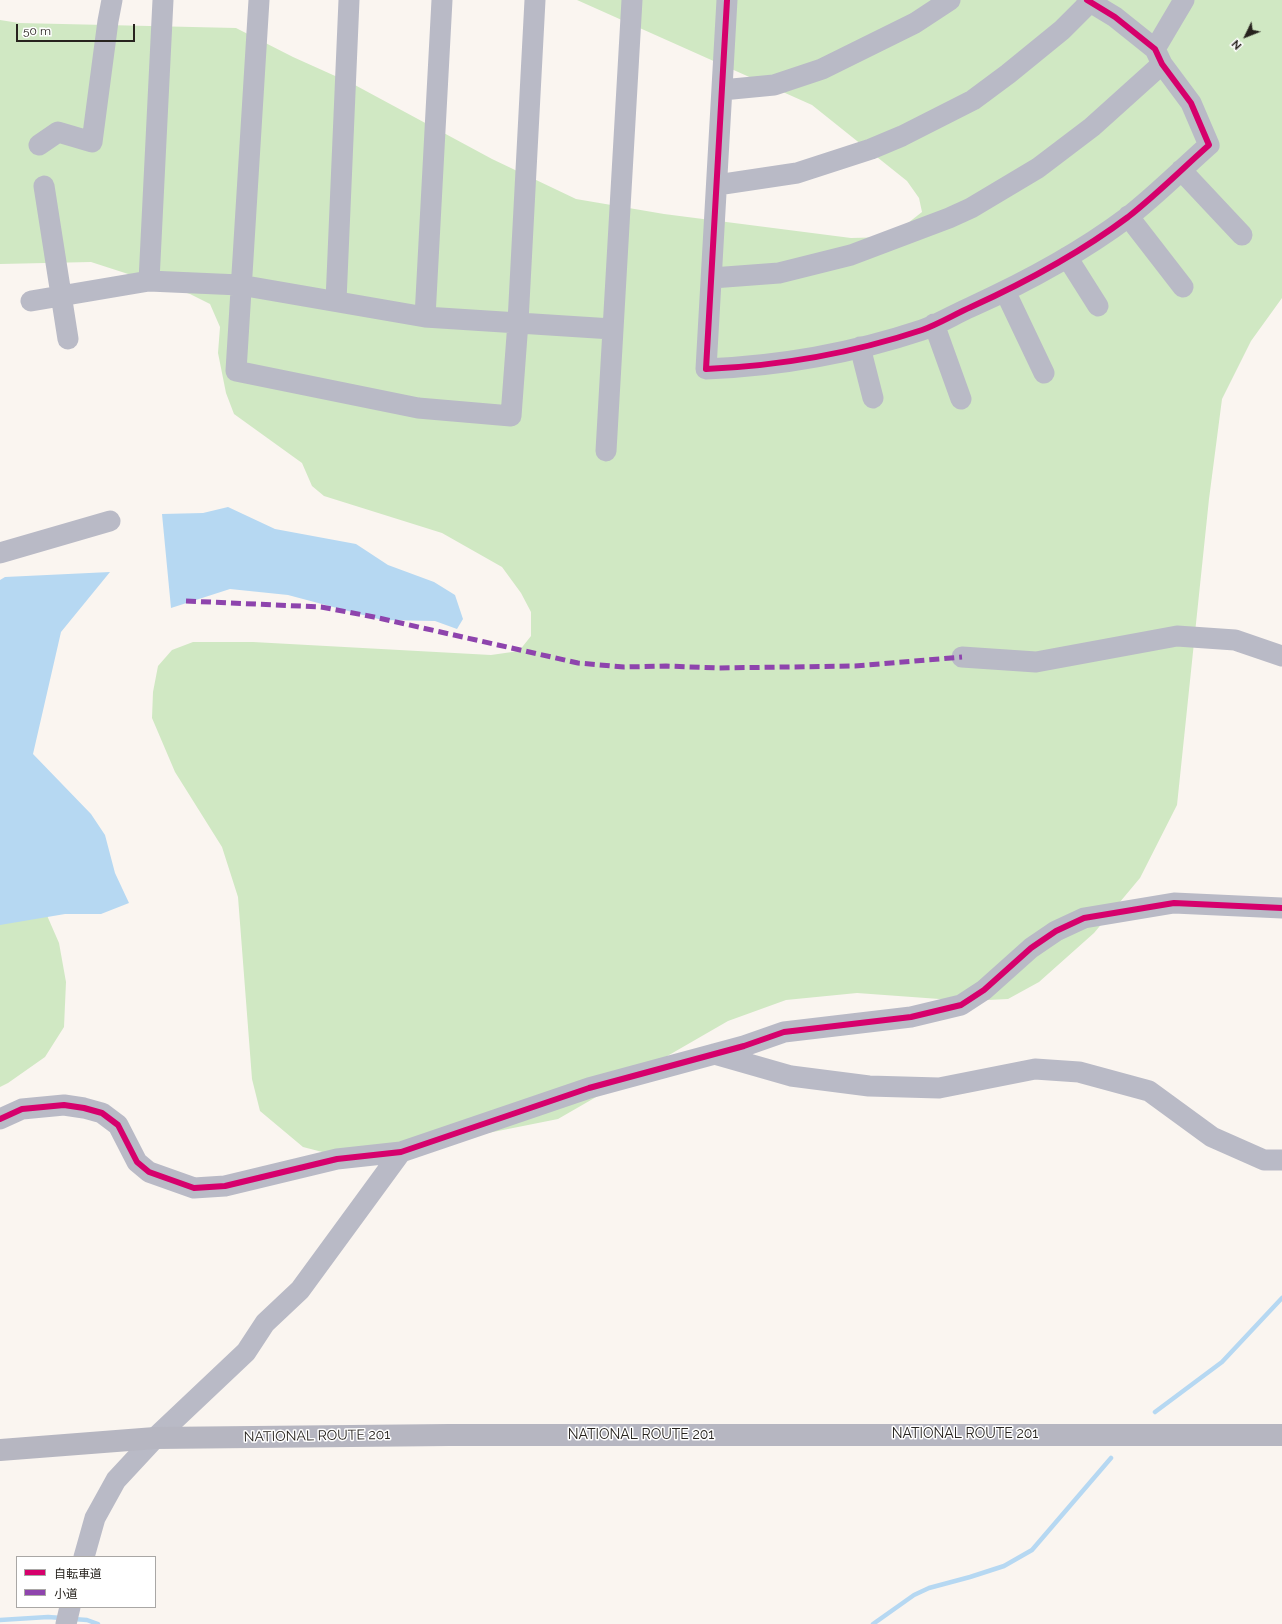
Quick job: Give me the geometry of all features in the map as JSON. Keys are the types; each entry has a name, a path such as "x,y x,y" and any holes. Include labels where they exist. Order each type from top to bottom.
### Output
{"highway":[{"name":"NATIONAL ROUTE 201","path":"0,1450 155,1438 449,1435 1282,1435"}],"street":[{"path":"39,145 58,132 92,142 112,0"},
{"path":"149,281 163,0"},
{"path":"259,0 240,285 236,371 418,408 511,416 518,322 535,0"},
{"path":"336,301 349,0"},
{"path":"425,317 442,0"},
{"path":"606,451 632,0"},
{"path":"717,185 797,173 870,149 902,136 973,100 1032,54 1089,1 1115,17 1158,56 1191,103 1209,145 1128,216 1067,257 1005,291 923,330 860,347 807,358 745,367 706,369 727,0"},
{"path":"722,90 774,85 822,69 915,23 950,0"},
{"path":"712,278 779,273 844,256 960,213 1038,168 1092,127 1158,56 1184,0"},
{"path":"1181,170 1242,235"},
{"path":"44,186 68,339"},
{"path":"1128,216 1183,287"},
{"path":"1067,257 1098,306"},
{"path":"31,301 149,281 240,285 425,317 518,322 612,330"},
{"path":"1005,291 1044,373"},
{"path":"934,324 961,399"},
{"path":"860,347 873,398"},
{"path":"0,553 110,521"},
{"path":"962,657 1036,662 1177,636 1234,640 1282,656"},
{"path":"0,1119 22,1109 64,1105 102,1113 118,1125 137,1162 149,1172 194,1188 225,1186 337,1159 401,1152 589,1088 714,1054 784,1032 911,1017 961,1005 984,990 1030,948 1056,931 1084,918 1174,903 1282,908"},
{"path":"714,1054 791,1076 869,1086 939,1088 1035,1069 1079,1072 1149,1091 1212,1137 1264,1160 1282,1160"},
{"path":"84,1556 95,1518 116,1480 155,1438 246,1352 266,1324 300,1290 401,1152"}],"green space":[{"path":"577,0 1282,0 1282,298 1251,341 1222,399 1209,499 1177,805 1140,878 1094,933 1039,982 1008,999 967,1001 857,993 786,1000 728,1021 558,1119 483,1134 330,1154 303,1147 260,1111 252,1079 238,897 222,847 175,772 152,718 153,692 158,666 172,650 193,642 253,642 491,655 519,651 531,636 531,612 521,593 502,567 442,533 324,496 312,486 302,463 234,414 226,393 218,353 220,327 210,304 190,294 91,262 0,264 0,20 19,23 236,28 293,57 353,84 492,159 576,199 664,214 851,238 890,237 922,212 919,198 907,181 812,105"},
{"path":"0,860 42,904 59,943 66,982 64,1027 45,1057 0,1087"}],"water":[{"path":"228,507 275,529 356,544 388,565 434,582 455,595 463,619 457,629 435,621 382,620 288,595 230,589 171,608 162,514 203,513"},
{"path":"110,572 61,632 33,754 91,814 105,835 115,873 129,903 101,914 65,914 0,925 0,580 5,577"}],"waterway":[{"path":"1155,1412 1222,1362 1282,1298"},
{"path":"873,1624 914,1595 929,1588 1004,1566 1032,1550 1111,1458"},
{"path":"0,1620 48,1617 62,1618"},
{"path":"73,1619 87,1620 98,1624"}],"marked path":[{"path":"186,601 321,607 374,617 578,663 624,667 666,666 718,668 855,666 962,657"}],"cycle path":[{"path":"727,0 706,369 761,365 843,352 896,338 935,325 1032,277 1091,243 1138,209 1209,145 1191,103 1162,64 1155,49 1115,17 1087,0"},
{"path":"0,1119 22,1109 64,1105 102,1113 118,1125 137,1162 149,1172 194,1188 225,1186 337,1159 401,1152 589,1088 744,1046 784,1032 911,1017 961,1005 984,990 1031,948 1056,931 1084,918 1174,903 1282,908"}]}
